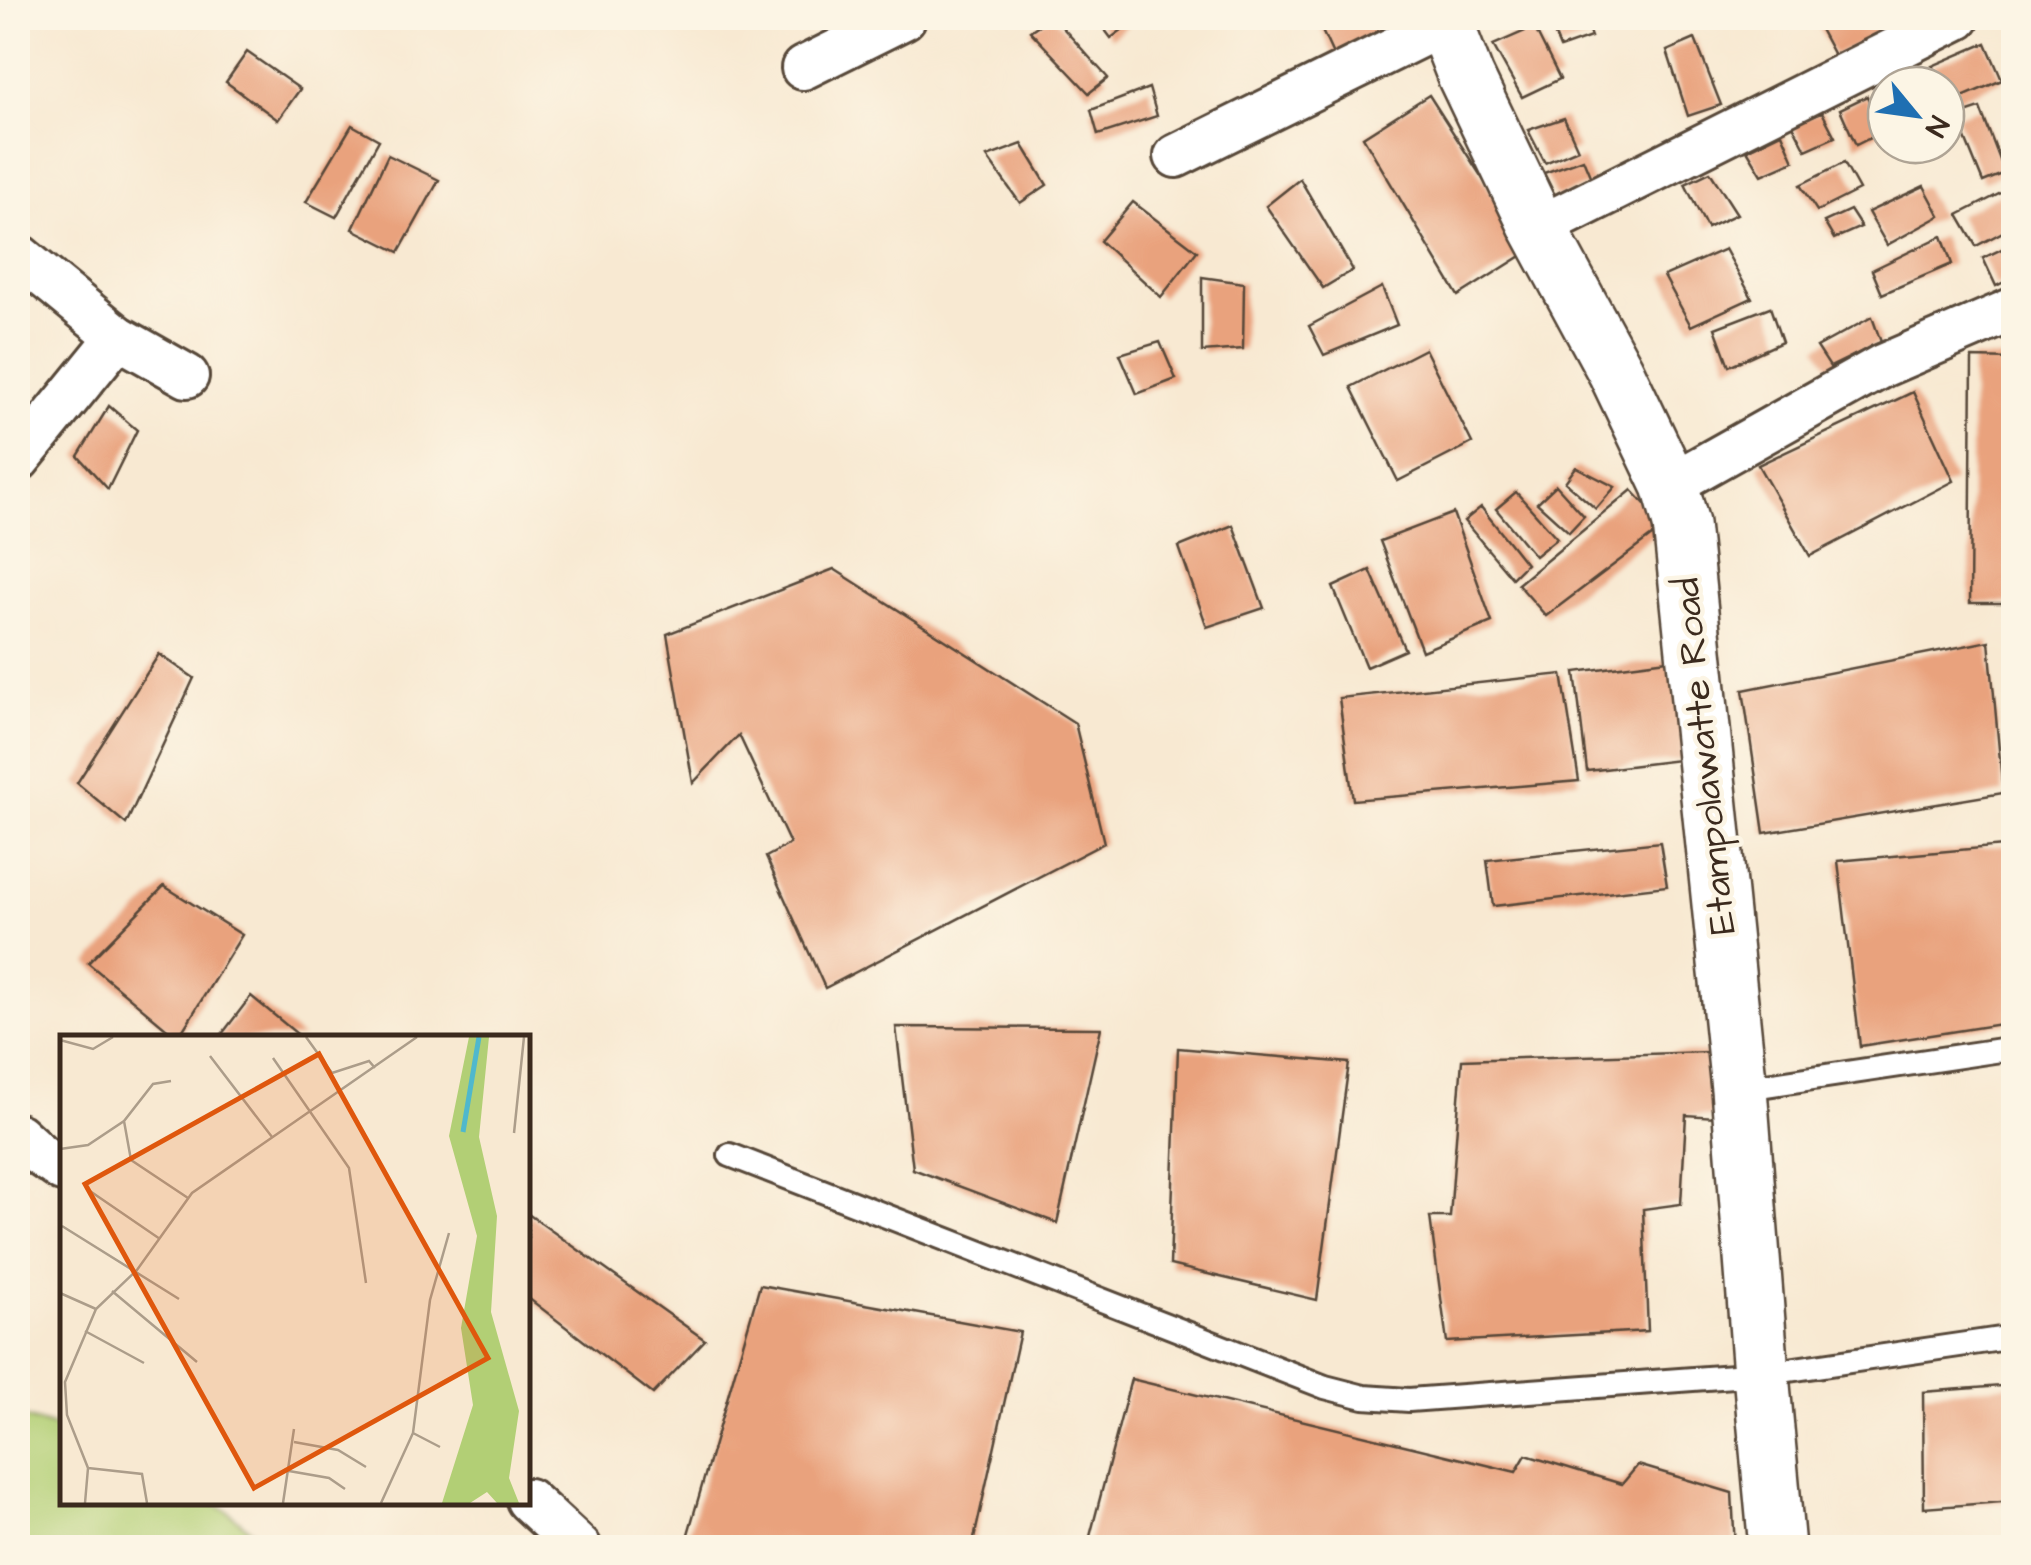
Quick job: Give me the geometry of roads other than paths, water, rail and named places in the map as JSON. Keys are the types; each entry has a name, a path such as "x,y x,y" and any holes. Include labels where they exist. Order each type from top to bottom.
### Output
{"street":[{"path":"803,68 904,18"},
{"path":"1538,228 1958,18"},
{"path":"1176,156 1448,20"},
{"name":"Etampolawatte Road","path":"1448,20 1466,77 1538,228 1616,372 1670,485 1681,524 1739,1088 1777,1548"},
{"path":"18,254 118,336 187,376"},
{"path":"1670,485 1882,366 2014,308"},
{"path":"18,460 118,336"},
{"path":"18,1135 60,1168"},
{"path":"530,1502 580,1548"}],"lane":[{"path":"1739,1088 2014,1048"},
{"path":"730,1154 1326,1386 1364,1397 1409,1400 1761,1374 2014,1337"}]}
